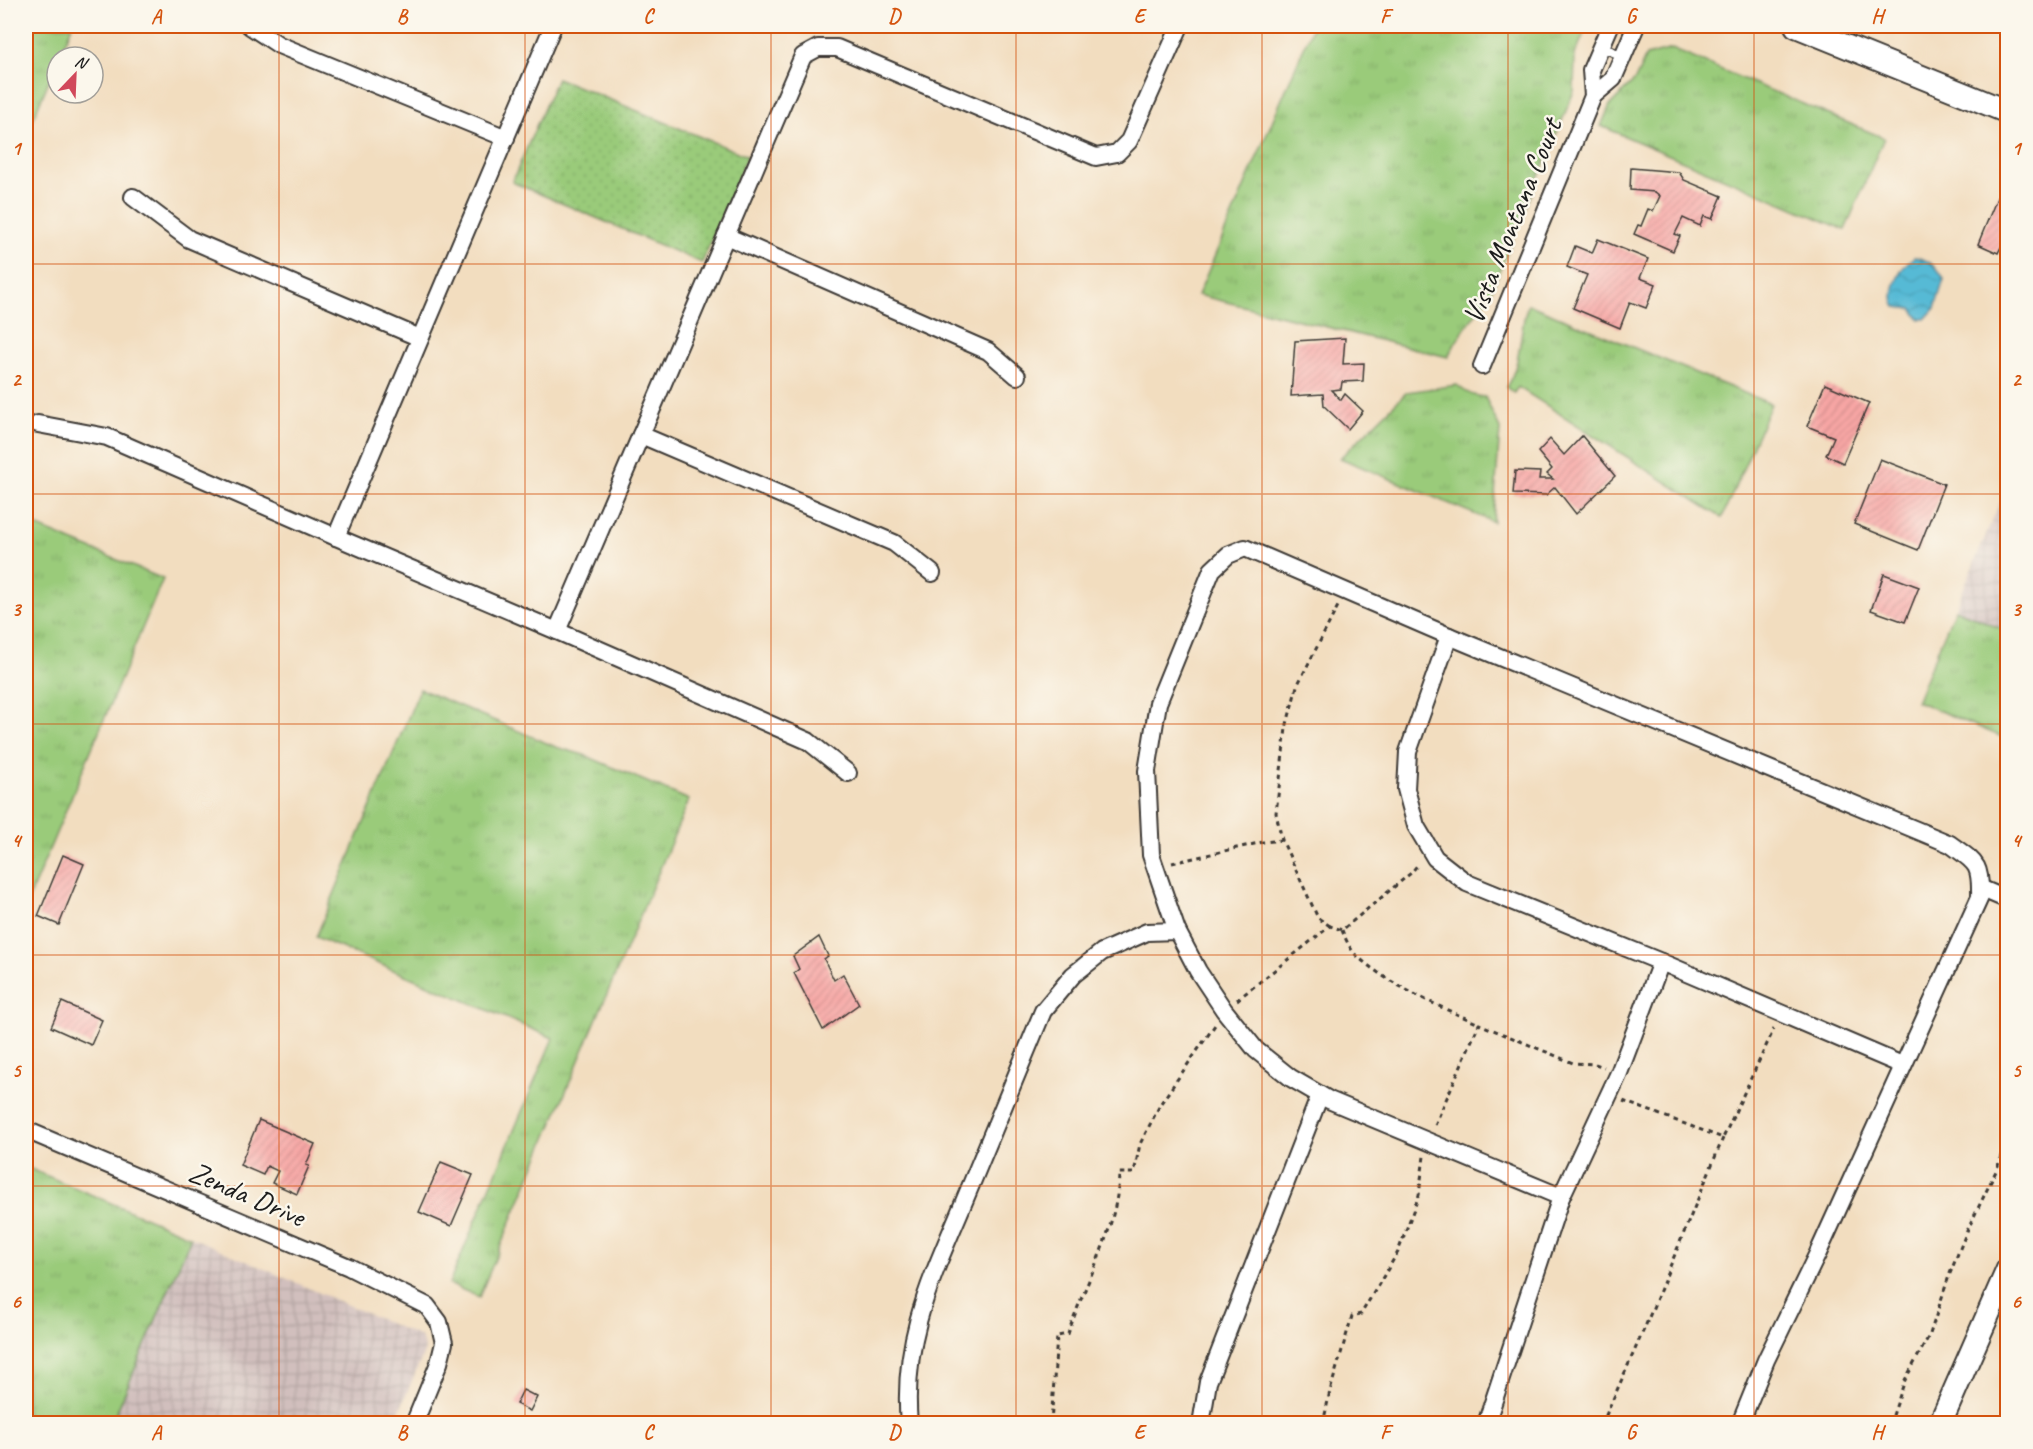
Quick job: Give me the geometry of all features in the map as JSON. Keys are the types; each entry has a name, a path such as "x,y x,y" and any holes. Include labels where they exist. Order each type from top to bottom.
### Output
{"main road":[{"path":"1796,26 2007,112"},
{"path":"1940,1424 2007,1269"}],"street":[{"path":"250,26 279,45 506,138"},
{"path":"336,537 553,26"},
{"path":"557,631 803,56 818,48 837,48 1096,157 1117,153 1129,141 1180,26"},
{"name":"Vista Montana Court","path":"1482,366 1593,96 1591,70 1610,26"},
{"name":"Vista Montana Court","path":"1593,96 1613,79 1636,26"},
{"path":"133,197 189,239 420,338"},
{"path":"726,236 988,351 1017,376"},
{"path":"38,424 107,437 808,741 848,773"},
{"path":"641,435 894,543 932,573"},
{"path":"1561,1197 1320,1095 1291,1078 1256,1050 1224,1010 1198,971 1177,931 1151,855 1148,771 1158,703 1212,570 1228,555 1245,548 1449,636 1950,844 1973,860 1981,874 1980,897 1818,1253 1766,1360 1740,1424"},
{"path":"1449,636 1408,752 1406,789 1416,826 1435,858 1467,883 1661,962 1902,1065"},
{"path":"1980,888 2007,900"},
{"path":"909,1424 906,1394 911,1347 924,1297 1043,1011 1058,990 1073,975 1102,952 1147,932 1177,931"},
{"path":"1486,1424 1561,1197 1619,1073 1661,962"},
{"path":"1201,1424 1208,1382 1320,1095"},
{"name":"Zenda Drive","path":"26,1130 359,1272 427,1306 439,1322 444,1343 439,1363 414,1424"}],"lane":[{"path":"1601,47 1623,56"}],"path":[{"path":"1343,590 1338,606 1297,686 1286,728 1276,813 1282,840 1318,918 1342,930 1355,953 1385,976 1435,1004 1573,1063 1595,1064 1619,1073"},
{"path":"1155,867 1263,842 1282,840"},
{"path":"1342,930 1411,873 1421,859 1432,854"},
{"path":"1051,1424 1057,1336 1068,1335 1077,1307 1101,1254 1119,1191 1119,1173 1134,1173 1140,1144 1161,1103 1210,1034 1224,1010 1330,926"},
{"path":"1602,1424 1645,1327 1723,1138 1781,1013"},
{"path":"1323,1424 1329,1391 1352,1316 1361,1314 1398,1252 1419,1195 1427,1141 1479,1024"},
{"path":"1609,1095 1723,1138"},
{"path":"1890,1424 1905,1380 1930,1334 1967,1231 1997,1169 2007,1133"}],"shaded area":[{"path":"2007,485 2007,631 1955,609"},
{"path":"191,1237 421,1337 425,1350 394,1423 112,1423"}],"green space":[{"path":"26,26 72,26 64,45 45,45 45,90 26,136"},
{"path":"1313,26 1582,26 1585,31 1575,55 1574,91 1492,289 1448,357 1198,295"},
{"path":"1672,49 1884,138 1845,230 1601,126 1610,105 1635,80 1646,56"},
{"path":"557,78 747,156 702,263 512,182"},
{"path":"1528,304 1771,404 1722,518 1518,387 1514,393 1506,387 1518,357"},
{"path":"1457,385 1470,394 1485,397 1500,429 1493,522 1340,458 1407,392"},
{"path":"26,522 163,579 26,905"},
{"path":"1955,609 2007,631 2007,739 1916,701"},
{"path":"420,689 689,800 479,1297 449,1284 553,1038 316,937"},
{"path":"26,1167 191,1237 112,1423 26,1423"}],"water":[{"path":"1914,257 1932,264 1944,279 1935,308 1925,319 1920,319 1912,309 1896,307 1894,301 1894,287 1900,273"}],"building":[{"path":"1631,168 1679,172 1684,180 1722,196 1712,219 1704,216 1700,226 1683,218 1675,234 1680,236 1673,251 1634,234 1638,225 1641,226 1648,209 1653,211 1660,196 1655,192 1630,190"},
{"path":"1999,193 2008,197 2008,205 2004,213 2008,215 2008,247 2002,245 1998,253 1978,244"},
{"path":"1598,239 1648,259 1640,278 1656,284 1646,308 1630,302 1620,328 1573,308 1587,275 1567,267 1575,246 1592,253"},
{"path":"1345,338 1343,364 1364,363 1363,381 1342,382 1341,389 1331,390 1341,400 1345,394 1363,411 1348,429 1324,406 1323,394 1291,396 1295,341"},
{"path":"1825,384 1869,403 1843,463 1826,455 1834,437 1807,426"},
{"path":"1582,436 1615,476 1576,514 1555,487 1546,495 1513,494 1515,471 1540,472 1539,479 1553,479 1547,474 1552,469 1538,452 1550,439 1564,455"},
{"path":"1880,459 1944,484 1918,550 1854,524"},
{"path":"1884,574 1919,587 1905,622 1871,610"},
{"path":"63,855 84,864 59,925 38,916"},
{"path":"819,937 828,956 824,959 834,980 843,974 859,1004 823,1030 794,973 799,969 793,956"},
{"path":"62,1002 102,1020 91,1045 51,1027"},
{"path":"259,1120 315,1144 306,1165 309,1166 297,1194 272,1183 278,1171 267,1166 263,1175 240,1165"},
{"path":"441,1162 473,1175 451,1226 419,1212"},
{"path":"523,1390 537,1397 530,1411 516,1404"}]}
